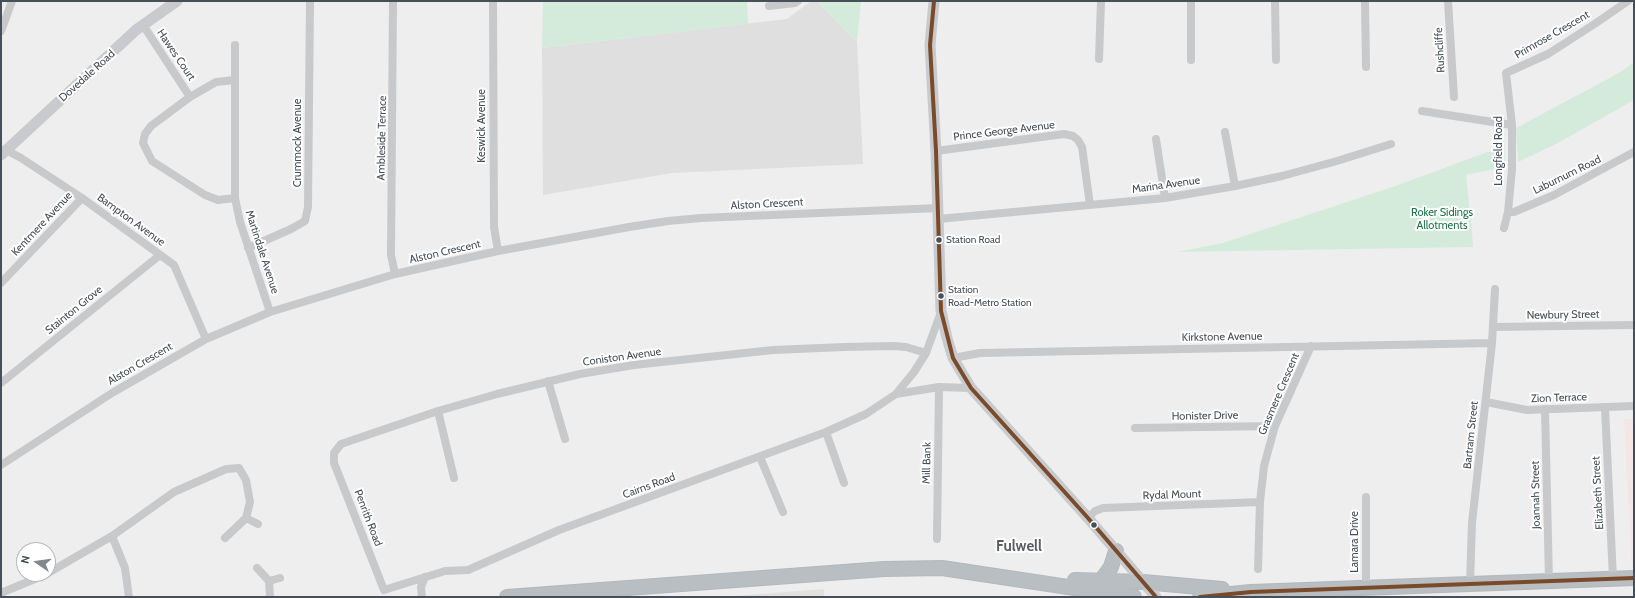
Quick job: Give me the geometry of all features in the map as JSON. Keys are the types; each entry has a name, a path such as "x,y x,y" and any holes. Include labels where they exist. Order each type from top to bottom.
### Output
{"highway":[{"path":"1104,590 1116,551"},
{"path":"507,597 884,569 942,568 1104,590 1134,597"},
{"path":"1206,597 1251,592 1634,578"},
{"path":"1104,590 1143,582 1251,592"}],"main road":[{"name":"Dovedale Road","path":"4,152 143,26 177,1"},
{"path":"934,1 930,45 936,151 941,311 946,338 953,358 971,388 1088,518 1156,597"}],"street":[{"path":"1,31 12,1"},
{"name":"Crummock Avenue","path":"248,248 291,229 305,221 308,207 310,1"},
{"name":"Ambleside Terrace","path":"393,1 391,255 394,274"},
{"name":"Keswick Avenue","path":"493,1 494,227 498,251"},
{"path":"769,6 795,3 798,1"},
{"path":"1099,59 1101,1"},
{"path":"1191,1 1191,60"},
{"path":"1275,1 1276,60"},
{"path":"1365,1 1366,67"},
{"name":"Rushcliffe","path":"1448,1 1454,97"},
{"name":"Primrose Crescent","path":"1506,73 1548,54 1628,1"},
{"name":"Hawes Court","path":"143,26 190,96"},
{"name":"Martindale Avenue","path":"235,45 235,198 240,222 270,312"},
{"name":"Longfield Road","path":"1504,228 1508,212 1512,169 1512,125 1506,73"},
{"path":"235,80 216,82 190,96 151,126 143,143 146,152 152,161 205,195 218,200 235,198"},
{"path":"1422,110 1432,116 1512,125"},
{"path":"1225,132 1235,186"},
{"name":"Prince George Avenue","path":"936,151 1064,134 1073,136 1078,140 1082,147 1090,205"},
{"path":"1156,138 1165,198"},
{"name":"Marina Avenue","path":"938,214 1090,205 1165,198 1282,176 1391,144"},
{"name":"Bampton Avenue","path":"4,152 21,158 82,198 174,265 206,339"},
{"name":"Laburnum Road","path":"1508,212 1514,212 1554,195 1634,152"},
{"name":"Kentmere Avenue","path":"1,284 82,198"},
{"name":"Alston Crescent","path":"1,465 112,393 206,339 270,312 394,274 498,251 629,227 701,218 938,214"},
{"name":"Stainton Grove","path":"1,383 160,255"},
{"name":"Bartram Street","path":"1470,584 1472,523 1492,343 1495,289"},
{"name":"Cairns Road","path":"383,594 425,577 445,571 468,570 559,530 760,457 826,432 866,414 896,394 914,372 926,353 941,311"},
{"name":"Newbury Street","path":"1493,327 1634,325"},
{"name":"Kirkstone Avenue","path":"953,358 980,353 1492,343"},
{"name":"Coniston Avenue","path":"334,453 341,444 438,411 497,394 580,374 634,365 773,350 893,346 906,347 926,353"},
{"name":"Grasmere Crescent","path":"1258,569 1260,502 1264,466 1275,426 1311,346"},
{"path":"548,382 565,439"},
{"name":"Cairns Road","path":"896,394 939,387 971,388"},
{"name":"Mill Bank","path":"938,538 939,387"},
{"name":"Zion Terrace","path":"1486,402 1527,410 1634,406"},
{"name":"Elizabeth Street","path":"1605,407 1613,579"},
{"name":"Joannah Street","path":"1545,409 1549,581"},
{"path":"438,411 454,478"},
{"name":"Honister Drive","path":"1135,428 1275,426"},
{"path":"826,432 844,483"},
{"name":"Penrith Road","path":"334,453 334,463 383,594"},
{"path":"760,457 783,512"},
{"path":"56,569 112,536 174,492 226,469 239,468 246,480 250,502 246,518 225,538"},
{"name":"Lamara Drive","path":"1366,497 1366,588"},
{"name":"Rydal Mount","path":"1088,518 1096,510 1103,508 1260,502"},
{"path":"246,518 258,524"},
{"path":"112,536 125,568 129,597"},
{"path":"256,568 269,581 270,597"},
{"path":"422,597 421,587 425,577"},
{"path":"269,581 280,578"},
{"path":"1,593 28,582"}],"shaded area":[{"path":"811,1 817,1 857,42 863,164 672,173 543,195 542,48 787,19"},
{"path":"1624,419 1634,419 1634,566 1632,567"},
{"path":"824,589 824,597 721,597"}],"green space":[{"path":"543,1 747,1 748,24 542,48"},
{"path":"817,1 861,1 857,42"},
{"path":"1634,62 1634,100 1558,143 1518,162 1516,128 1619,73"},
{"name":"Roker Sidings Allotments","path":"1504,133 1505,167 1466,175 1473,247 1177,252 1223,243 1398,185 1493,150 1497,144 1498,137"}],"transit line":[{"path":"934,1 930,45 936,151 941,311 953,358 971,388 1088,518 1156,597"},
{"path":"1200,597 1251,592 1634,578"}],"place":[{"name":"Station Road","path":"939,240"},
{"name":"Station Road-Metro Station","path":"941,296"}],"district":[{"name":"Fulwell","path":"1019,547"}]}
